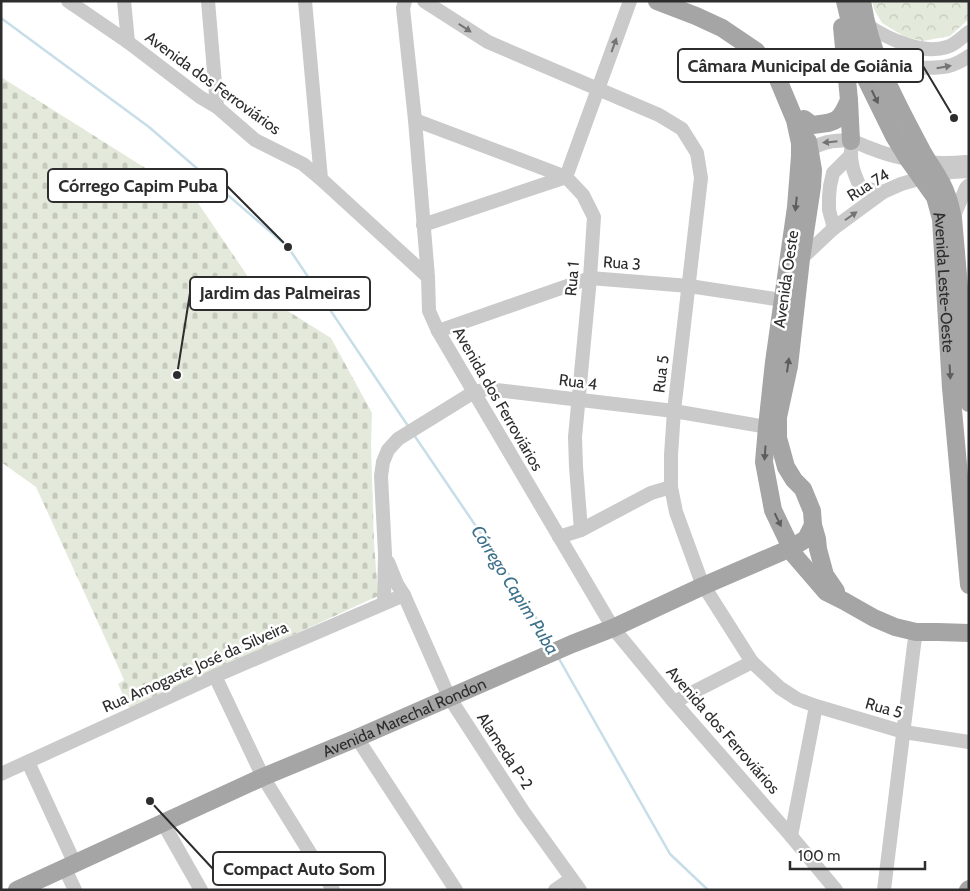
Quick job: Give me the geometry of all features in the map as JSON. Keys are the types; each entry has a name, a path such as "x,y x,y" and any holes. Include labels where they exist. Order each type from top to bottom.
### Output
{"main road":[{"name":"Avenida Oeste","path":"657,1 722,28 756,51 777,77 788,100 800,143 813,170 789,366 778,417 778,438 786,467 794,480 803,489 812,511 813,525 824,575 844,601"},
{"name":"Avenida Oeste","path":"682,1 735,25 760,46 784,72 799,99 804,119 805,152 782,300 764,462 773,510 794,556 826,592 874,618 916,632 969,633"},
{"path":"839,1 849,100 851,148"},
{"name":"Avenida Leste-Oeste","path":"845,1 863,73 894,136 908,159 929,172"},
{"name":"Avenida Leste-Oeste","path":"862,1 874,50 896,102 929,172 947,194 951,388 969,585"},
{"path":"804,119 812,125 832,122 839,119 849,100"},
{"name":"Avenida Leste-Oeste","path":"947,218 969,403"},
{"path":"769,492 786,481 794,480"},
{"name":"Avenida Marechal Rondon","path":"17,890 262,777 613,628 791,548 806,539 813,525"}],"street":[{"name":"Avenida dos Ferroviários","path":"68,1 128,42 200,97 217,107 255,140 303,164 428,277 429,311 438,332 613,628 674,702 792,836 836,890"},
{"path":"124,1 128,42"},
{"path":"208,1 217,107"},
{"path":"305,1 321,179"},
{"path":"405,1 403,8 428,277"},
{"name":"Rua 5","path":"424,1 488,42 659,115 682,129 697,153 701,178 674,411 671,487 676,512 703,586 752,662 780,688 797,698 816,706 904,732 969,742"},
{"path":"424,225 566,177 630,1"},
{"path":"867,25 880,34 892,39 919,48 933,50 949,47 969,32"},
{"path":"882,70 939,69 953,66 969,56"},
{"name":"Rua 1","path":"414,120 566,177 583,195 594,217 575,437 581,530"},
{"name":"Rua 74","path":"805,152 828,141 851,148 877,150 908,159"},
{"path":"851,148 852,165 860,187 883,192"},
{"path":"834,228 829,210 833,173 851,148"},
{"name":"Rua 74","path":"802,259 834,228 883,192 929,172 952,164 969,162"},
{"name":"Rua 74","path":"929,172 969,171"},
{"path":"901,184 916,188 930,198 947,218"},
{"name":"Avenida Leste-Oeste","path":"947,218 969,185"},
{"name":"Rua 3","path":"438,332 590,278 689,286 782,300"},
{"name":"Rua 4","path":"385,554 381,476 383,462 388,450 398,439 474,392 488,389 674,411 767,426"},
{"path":"558,537 581,530 652,493 671,487"},
{"path":"384,603 385,554"},
{"name":"Alameda P-2","path":"385,554 391,572 404,595 449,697 523,811 576,884"},
{"name":"Rua Amogaste José da Silveira","path":"1,774 215,676 404,595"},
{"path":"884,890 916,632"},
{"path":"674,702 752,662"},
{"path":"215,676 262,777 333,890"},
{"path":"792,836 816,706"},
{"path":"357,738 456,890"},
{"path":"28,762 70,866 75,890"},
{"path":"163,823 201,890"},
{"path":"555,890 576,884"}],"green space":[{"path":"872,1 969,1 969,19 950,36 923,41 905,37 882,23"},
{"path":"1,77 196,200 259,293 331,338 372,413 371,446 374,542 378,596 130,710 118,684 124,680 36,487 1,462"}],"waterway":[{"name":"Córrego Capim Puba","path":"1,18 149,127 288,247 408,426"},
{"name":"Córrego Capim Puba","path":"414,435 524,597 552,646"},
{"name":"Córrego Capim Puba","path":"558,657 670,854 708,890"}],"place":[{"name":"Câmara Municipal de Goiânia","path":"954,118"},
{"name":"Córrego Capim Puba","path":"288,247"},
{"name":"Jardim das Palmeiras","path":"177,375"},
{"name":"Compact Auto Som","path":"150,801"}]}
